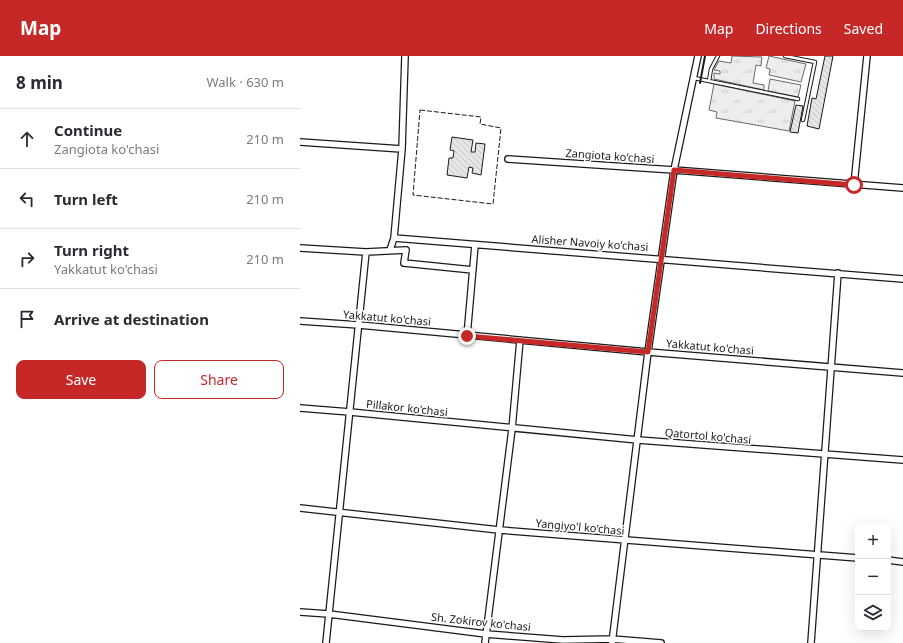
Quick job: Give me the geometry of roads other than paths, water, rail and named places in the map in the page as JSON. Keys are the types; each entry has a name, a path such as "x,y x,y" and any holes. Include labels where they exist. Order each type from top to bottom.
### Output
{"street":[{"path":"390,250 394,238 402,149 405,56"},
{"path":"612,641 648,352 674,170 698,56"},
{"path":"854,185 866,56"},
{"path":"300,142 402,149"},
{"name":"Zangiota ko'chasi","path":"508,159 903,188"},
{"name":"Alisher Navoiy ko'chasi","path":"394,238 903,279"},
{"path":"467,336 475,245"},
{"path":"300,248 366,252 406,250 404,263 473,270"},
{"path":"326,643 366,252"},
{"path":"811,643 838,274"},
{"name":"Yakkatut ko'chasi","path":"300,321 903,373"},
{"path":"485,643 512,429 520,340"},
{"name":"Pillakor ko'chasi","path":"300,408 512,429"},
{"name":"Qatortol ko'chasi","path":"512,429 824,456 903,460"},
{"name":"Yangiyo'l ko'chasi","path":"300,508 499,530 624,541 855,558"},
{"path":"891,560 903,562"},
{"name":"Sh. Zokirov ko'chasi","path":"300,612 329,614 486,634 563,640 660,643"}],"lane":[{"path":"709,81 711,69 718,56"},
{"path":"785,56 815,62 803,120"},
{"path":"694,78 798,99"}]}
